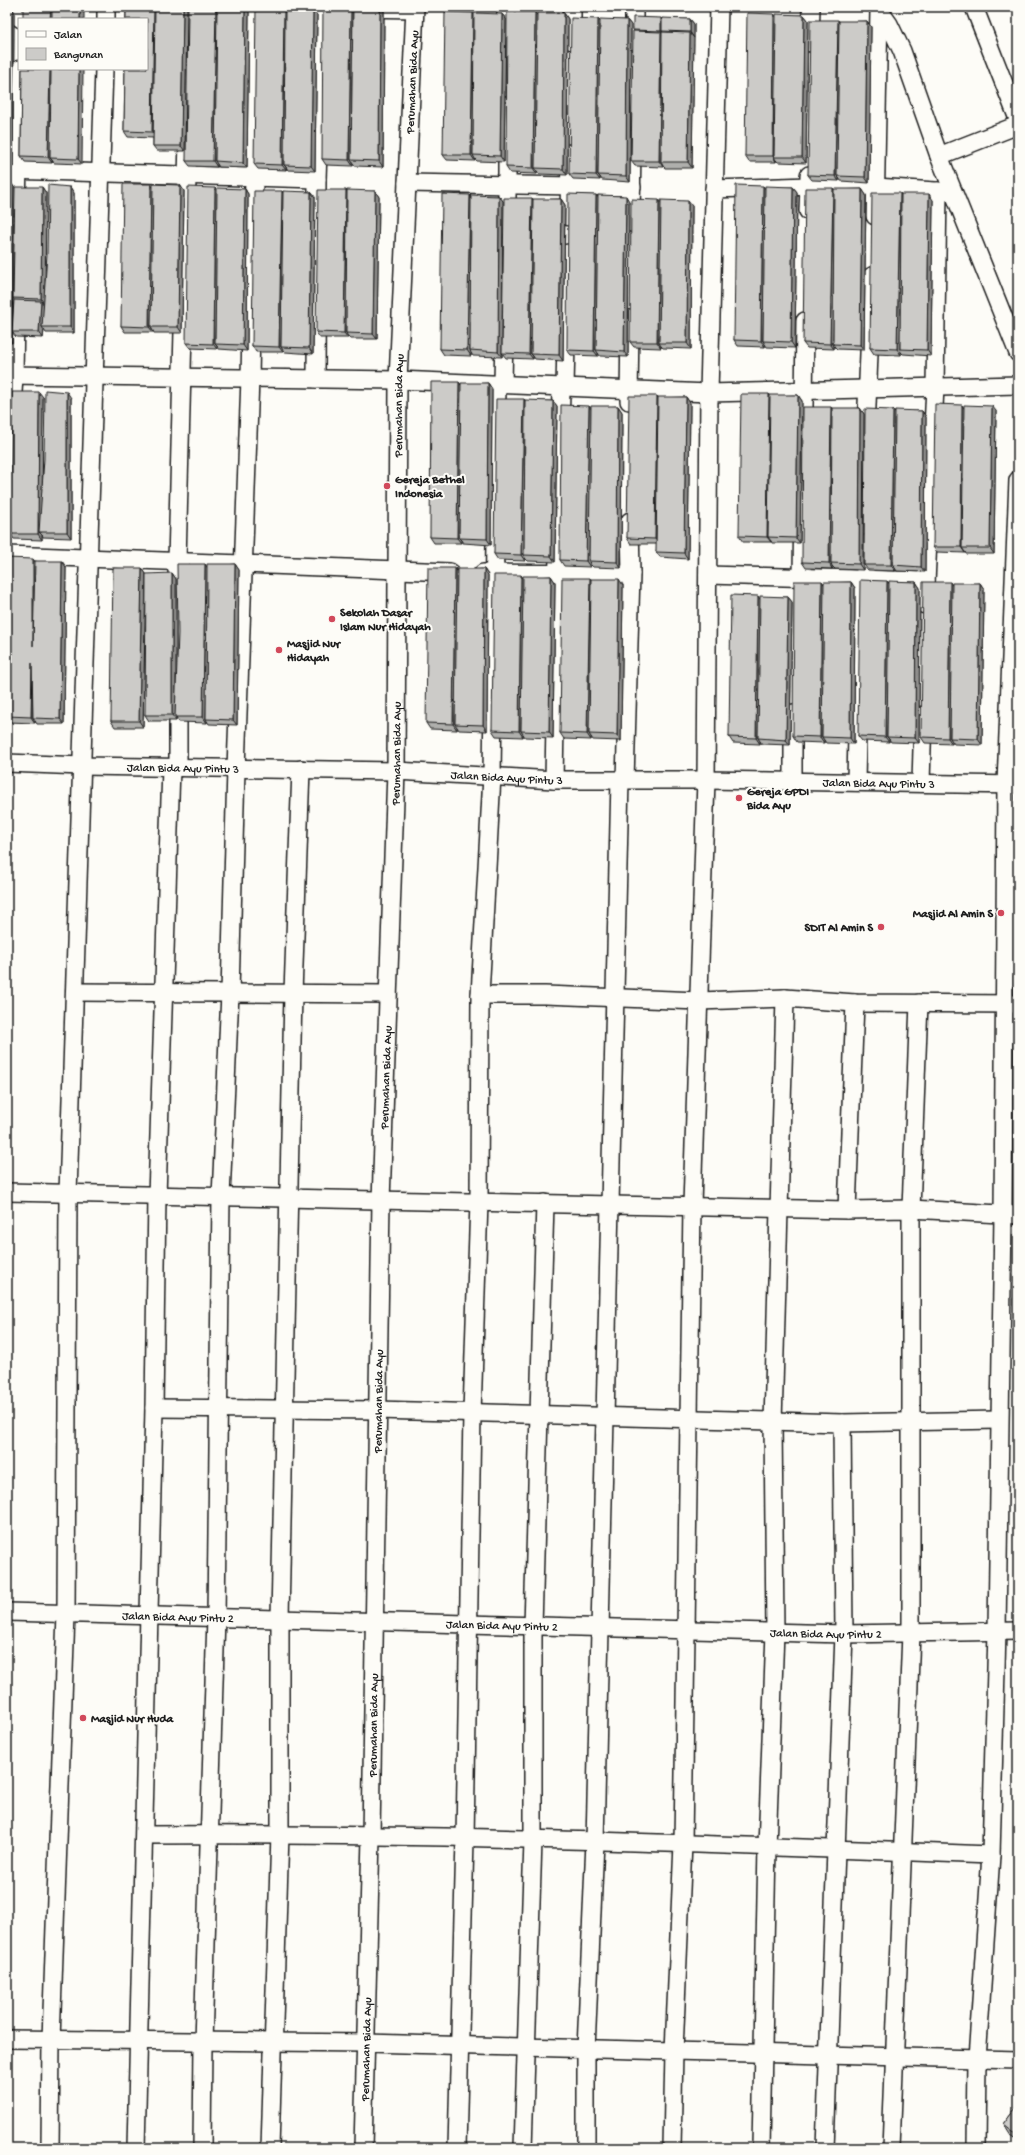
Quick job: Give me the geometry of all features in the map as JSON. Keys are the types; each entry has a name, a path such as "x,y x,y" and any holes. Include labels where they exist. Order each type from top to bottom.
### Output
{"street":[{"path":"21,7 21,18"},
{"path":"106,7 106,18"},
{"path":"202,2148 203,2042 216,1617 220,1197 230,993 236,768 250,378 254,177 253,7"},
{"path":"287,7 415,8"},
{"path":"506,7 507,100"},
{"path":"572,7 572,54"},
{"path":"634,7 634,54"},
{"path":"672,2148 674,2051 683,1844 692,1205 706,780 709,393 719,7"},
{"path":"810,61 811,7"},
{"path":"974,7 1018,119"},
{"path":"316,379 317,178 323,8"},
{"name":"Perumahan Bida Ayu","path":"363,2148 371,1837 380,1201 386,994 396,771 398,380 415,8"},
{"path":"876,8 889,24 902,51 939,156 946,192 1018,350"},
{"path":"874,234 876,187 876,8"},
{"path":"16,225 12,170 20,70"},
{"path":"50,2148 51,2040 66,1614 68,1194 104,70"},
{"path":"631,242 633,125"},
{"path":"136,2148 154,1408 157,1196 164,992 175,768 177,561 188,126"},
{"path":"939,156 1018,126"},
{"path":"506,240 507,131"},
{"path":"554,780 563,387 569,236 570,139"},
{"path":"808,225 809,162"},
{"path":"12,170 100,171 317,178"},
{"path":"407,183 632,187"},
{"path":"714,189 809,186 876,187 946,192"},
{"path":"925,620 935,386 946,192"},
{"path":"866,444 873,257"},
{"path":"7,501 10,375 15,296"},
{"path":"629,420 630,304"},
{"path":"797,583 805,304"},
{"path":"457,2148 465,1839 472,1414 479,1202 480,995 492,776 493,573 504,312"},
{"path":"10,375 398,380 709,393 1018,385"},
{"path":"976,2148 977,2060 991,1855 997,1631 998,1420 1010,1215 1012,785 1018,480"},
{"path":"586,2148 586,2049 595,1842 606,1418 614,998 631,574 630,505"},
{"path":"856,782 862,579 866,531"},
{"path":"7,559 7,555 88,557 396,571 631,574"},
{"path":"708,575 797,583 862,579 926,581"},
{"path":"792,781 794,695"},
{"path":"921,783 923,698"},
{"name":"Jalan Bida Ayu Pintu 3","path":"7,763 175,768 396,771 554,780 706,780 1012,785"},
{"path":"270,2148 280,1834 280,1618 293,993 301,770"},
{"path":"75,992 386,994"},
{"path":"480,995 699,1001 785,998 855,1003 1011,1004"},
{"path":"761,2148 767,1847 775,1632 773,1422 785,998"},
{"path":"847,1210 855,1003"},
{"path":"891,2148 911,1633 911,1209 919,1003"},
{"path":"7,1192 380,1201 692,1205 847,1210 911,1209 1010,1215"},
{"path":"523,2148 532,1841 533,1626 545,1203"},
{"path":"154,1408 377,1410 606,1418 842,1423 998,1420"},
{"path":"824,2148 844,1634 842,1423"},
{"name":"Jalan Bida Ayu Pintu 2","path":"7,1612 844,1634 1018,1631"},
{"path":"144,1835 280,1834 683,1844 991,1855"},
{"path":"7,2039 366,2044 1018,2060"}],"building":[{"path":"7,7 10,7 9,162 7,162"},
{"path":"23,7 51,7 50,18 23,18"},
{"path":"52,7 80,7 80,18 52,18"},
{"path":"126,7 154,7 152,132 124,131 125,70 148,70 148,18 126,18"},
{"path":"155,7 183,7 181,146 153,146"},
{"path":"188,7 216,7 213,161 186,161"},
{"path":"217,7 245,7 243,163 215,161"},
{"path":"323,7 351,7 349,160 322,159"},
{"path":"353,7 380,7 379,161 351,160"},
{"path":"256,9 284,9 282,165 254,164"},
{"path":"285,9 313,10 311,166 284,165"},
{"path":"445,12 473,13 471,155 443,155"},
{"path":"507,12 535,12 533,168 506,167"},
{"path":"474,13 502,14 500,156 473,155"},
{"path":"537,13 564,13 563,169 535,168"},
{"path":"747,13 774,14 773,156 745,156"},
{"path":"776,14 804,15 802,157 774,157"},
{"path":"633,17 661,18 661,31 633,30"},
{"path":"571,18 598,19 596,175 569,174"},
{"path":"662,18 690,19 690,32 662,31"},
{"path":"600,19 627,20 626,176 598,175"},
{"path":"810,20 838,20 835,176 808,175"},
{"path":"839,21 867,21 865,177 837,176"},
{"path":"633,31 661,32 659,161 631,161"},
{"path":"662,32 690,33 688,162 661,162"},
{"path":"22,70 50,70 48,157 21,156"},
{"path":"51,70 79,70 78,159 50,158"},
{"path":"7,182 10,182 8,337 7,337"},
{"path":"123,184 151,184 149,327 121,326"},
{"path":"153,184 180,185 178,327 151,327"},
{"path":"48,185 70,187 70,327 42,327 47,254"},
{"path":"736,185 763,186 761,341 734,340"},
{"path":"765,186 793,187 791,342 763,341"},
{"path":"15,187 42,187 41,299 13,298"},
{"path":"188,187 215,188 213,344 186,343"},
{"path":"217,188 245,189 243,345 215,344"},
{"path":"805,188 833,188 830,344 803,343"},
{"path":"834,189 862,189 860,345 833,344"},
{"path":"318,190 346,190 344,333 316,332"},
{"path":"347,190 375,191 373,334 346,333"},
{"path":"254,191 282,191 279,347 252,346"},
{"path":"283,191 311,192 309,348 281,347"},
{"path":"872,193 900,193 897,349 870,348"},
{"path":"442,194 470,195 467,350 440,349"},
{"path":"568,194 596,195 594,351 567,350"},
{"path":"901,194 929,194 927,350 900,349"},
{"path":"471,195 499,196 498,352 470,350"},
{"path":"598,195 626,196 624,352 596,350"},
{"path":"504,198 532,198 529,354 502,353"},
{"path":"533,199 561,199 559,355 531,354"},
{"path":"631,199 659,200 657,342 630,342"},
{"path":"661,200 688,201 687,343 659,343"},
{"path":"14,300 41,301 39,332 12,332"},
{"path":"431,382 459,382 457,538 430,537"},
{"path":"461,383 488,383 487,539 459,538"},
{"path":"45,390 67,392 67,532 39,532 44,459"},
{"path":"12,392 39,392 38,534 10,534"},
{"path":"741,394 769,394 767,537 739,536"},
{"path":"770,395 798,395 796,538 768,537"},
{"path":"629,396 657,396 655,539 627,538"},
{"path":"658,397 686,397 684,553 656,552"},
{"path":"496,399 524,399 521,555 494,554"},
{"path":"525,400 553,401 551,556 524,555"},
{"path":"935,404 962,405 961,547 933,547"},
{"path":"561,405 589,406 586,561 560,560"},
{"path":"964,405 992,406 990,548 962,548"},
{"path":"591,406 618,406 617,562 589,561"},
{"path":"803,407 831,407 829,563 802,562"},
{"path":"832,408 860,408 859,564 831,563"},
{"path":"865,409 893,410 891,565 864,565"},
{"path":"895,410 922,411 921,567 893,565"},
{"path":"7,558 33,559 33,646 35,561 62,561 60,719 33,718 32,663 31,717 7,716"},
{"path":"177,564 205,564 203,717 175,717 178,633"},
{"path":"207,564 235,564 233,720 206,719"},
{"path":"113,568 142,568 139,721 111,721"},
{"path":"428,568 455,568 453,724 426,723"},
{"path":"457,569 484,569 483,725 455,724"},
{"path":"172,573 172,715 145,715 146,574"},
{"path":"494,575 521,575 519,731 492,730"},
{"path":"523,576 551,576 549,732 521,731"},
{"path":"562,578 590,578 587,734 560,733"},
{"path":"591,579 619,579 617,735 589,734"},
{"path":"860,580 887,581 885,737 858,736"},
{"path":"794,581 822,581 820,737 793,736"},
{"path":"889,581 916,582 915,738 887,737"},
{"path":"824,582 851,582 850,738 822,737"},
{"path":"923,582 950,582 948,738 921,737"},
{"path":"952,583 980,583 978,739 950,738"},
{"path":"731,595 758,596 756,738 729,737"},
{"path":"760,596 788,597 786,740 758,738"},
{"path":"1018,2105 1018,2135 1004,2124"}],"place":[{"name":"Gereja Bethel Indonesia","path":"387,486"},
{"name":"Sekolah Dasar Islam Nur Hidayah","path":"332,619"},
{"name":"Masjid Nur Hidayah","path":"279,650"},
{"name":"Gereja GPDI Bida Ayu","path":"739,798"},
{"name":"Masjid Al Amin S","path":"1001,913"},
{"name":"SDIT Al Amin S","path":"881,927"},
{"name":"Masjid Nur Huda","path":"83,1718"}]}
